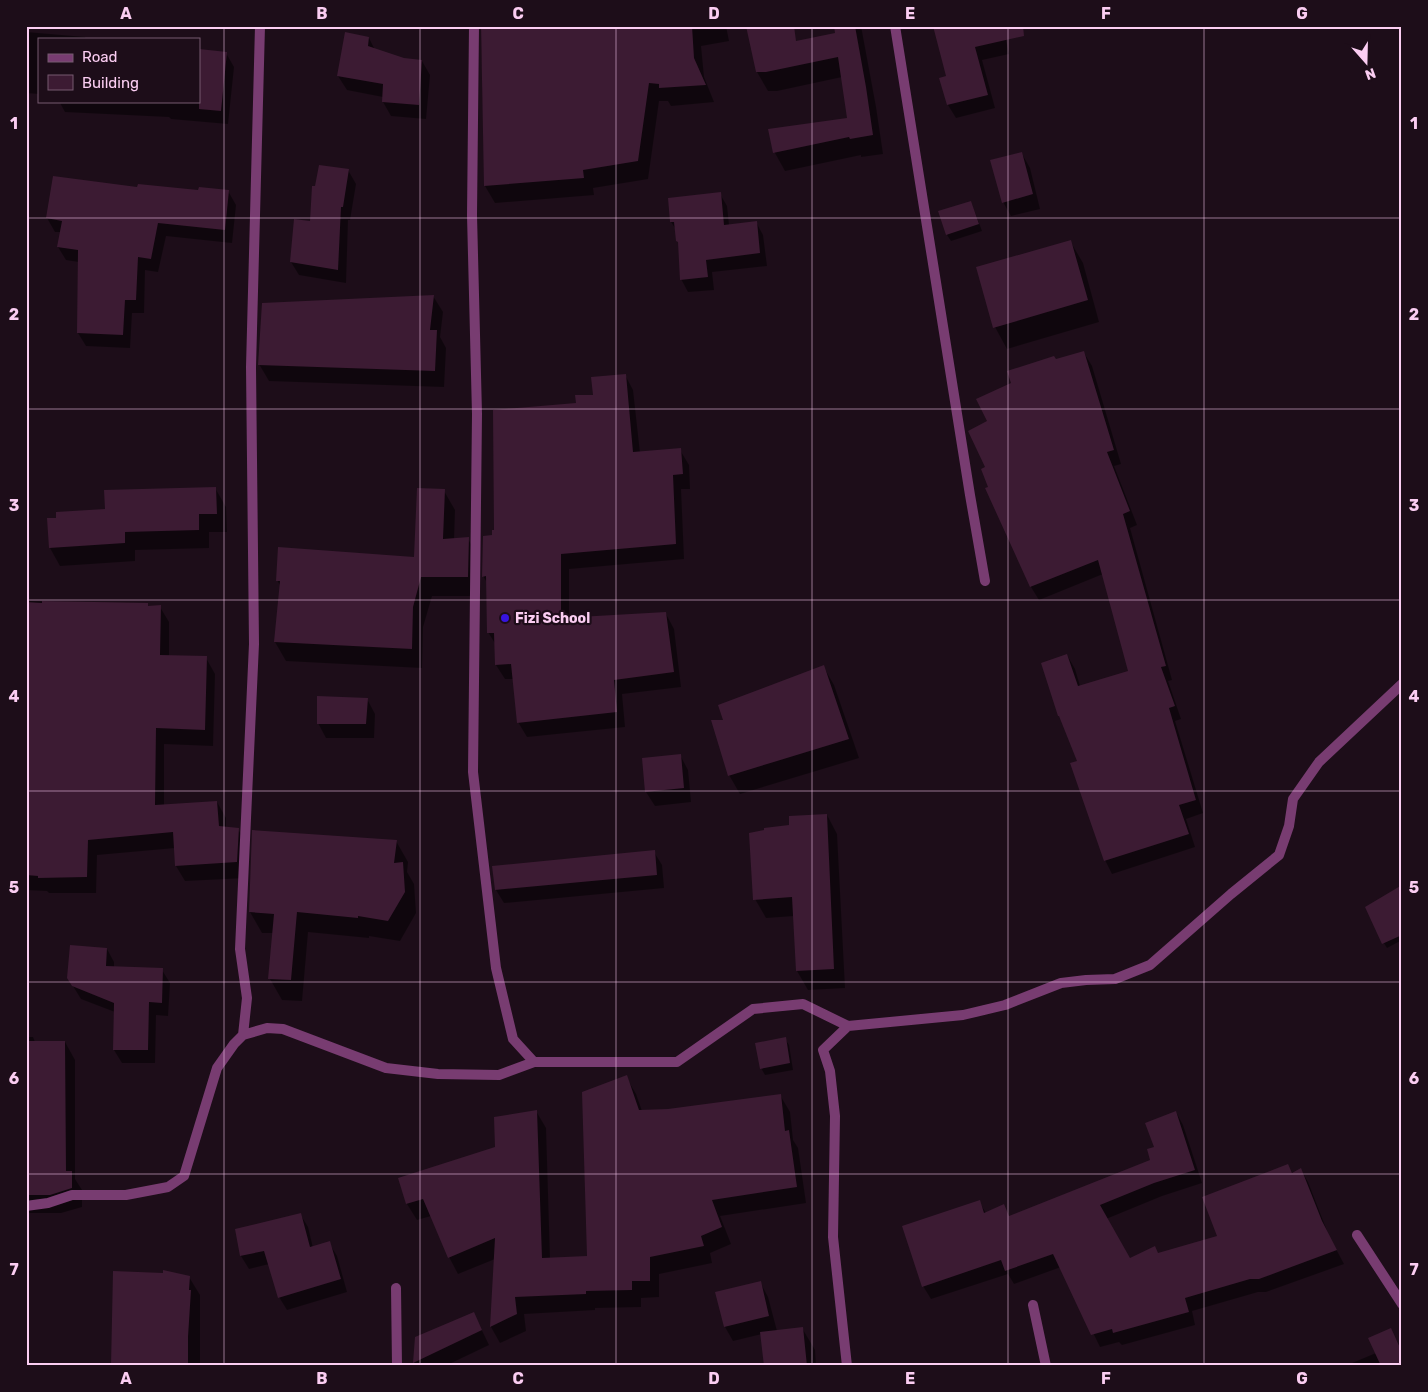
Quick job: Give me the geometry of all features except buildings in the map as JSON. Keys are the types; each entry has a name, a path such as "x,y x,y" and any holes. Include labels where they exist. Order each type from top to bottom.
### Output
{"street":[{"path":"243,1035 247,998 240,949 254,644 251,367 260,26"},
{"path":"474,26 472,216 477,424 473,772 496,968 513,1039 534,1062"},
{"path":"895,26 985,581"},
{"path":"26,1206 48,1203 72,1195 126,1195 168,1187 184,1176 217,1068 243,1035 267,1028 284,1029 386,1068 438,1074 499,1075 534,1062 677,1062 753,1009 803,1004 848,1026 963,1015 1005,1004 1061,984 1086,980 1115,979 1150,965 1279,855 1289,826 1293,799 1319,762 1402,684"},
{"path":"847,1366 833,1237 835,1116 830,1071 823,1050 848,1026"},
{"path":"1357,1235 1402,1304"},
{"path":"396,1288 398,1366"},
{"path":"1033,1304 1046,1366"}],"place":[{"name":"Fizi School","path":"505,618"}]}
